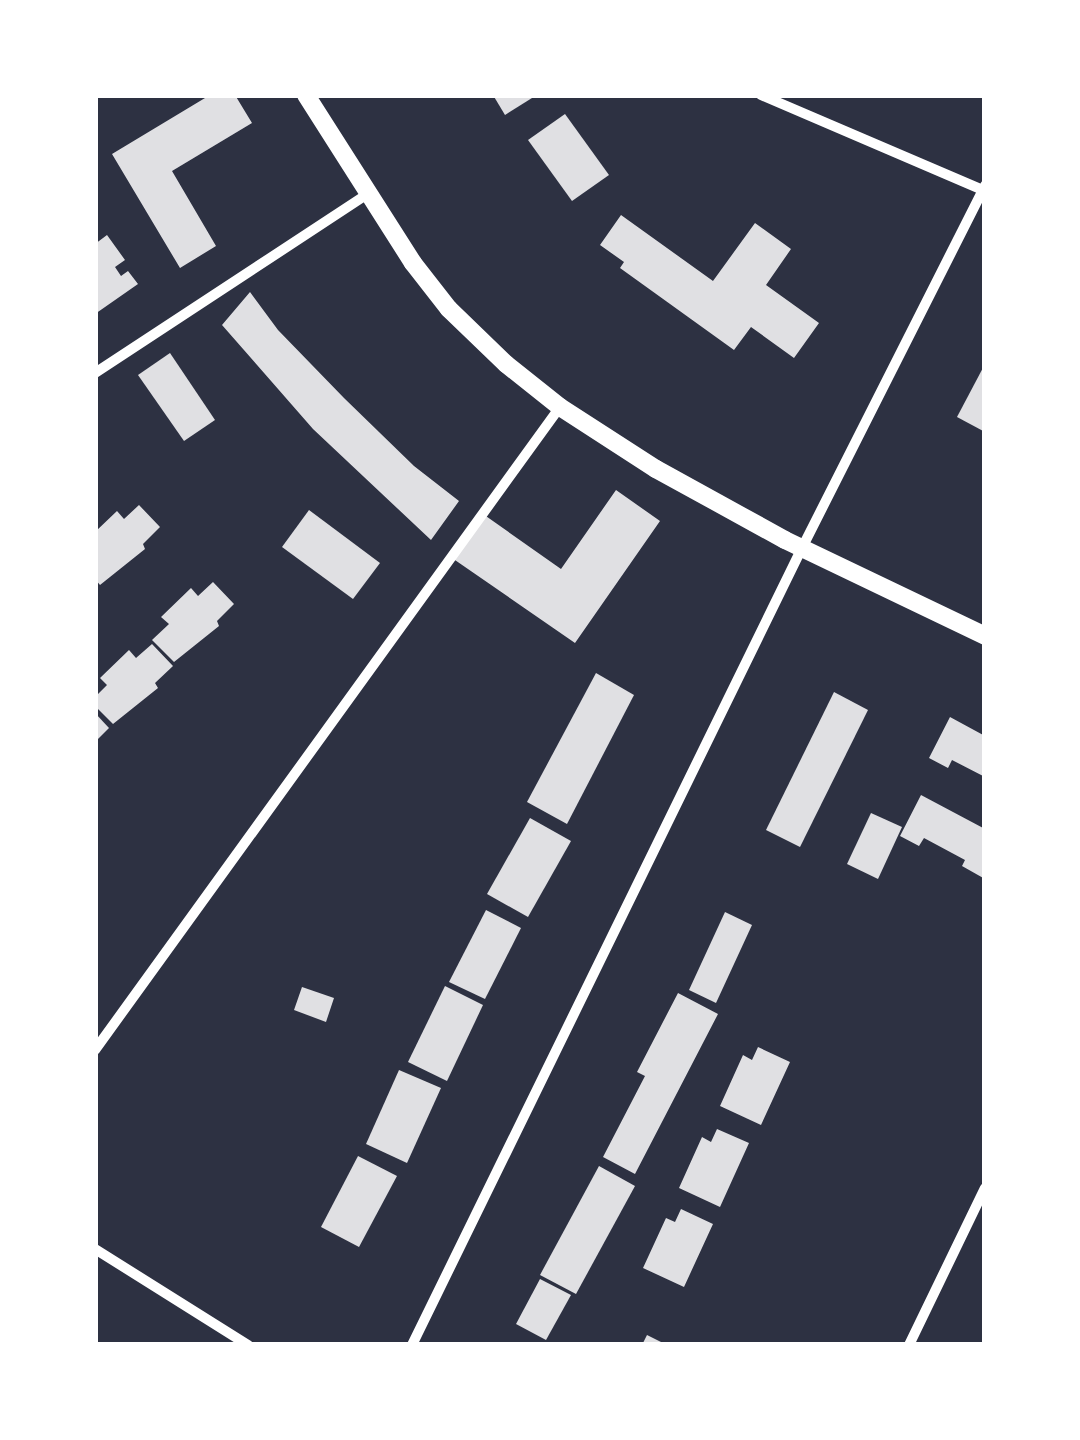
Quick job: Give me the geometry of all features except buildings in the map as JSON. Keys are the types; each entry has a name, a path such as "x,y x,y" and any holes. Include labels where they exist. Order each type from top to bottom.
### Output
{"street":[{"path":"306,95 448,309 506,364 560,407 656,470 802,548 985,636"},
{"path":"412,1345 802,548 984,188 761,95"},
{"path":"95,372 368,193"},
{"path":"95,1050 560,407"},
{"path":"909,1345 985,1188"},
{"path":"95,1249 248,1345"}]}
